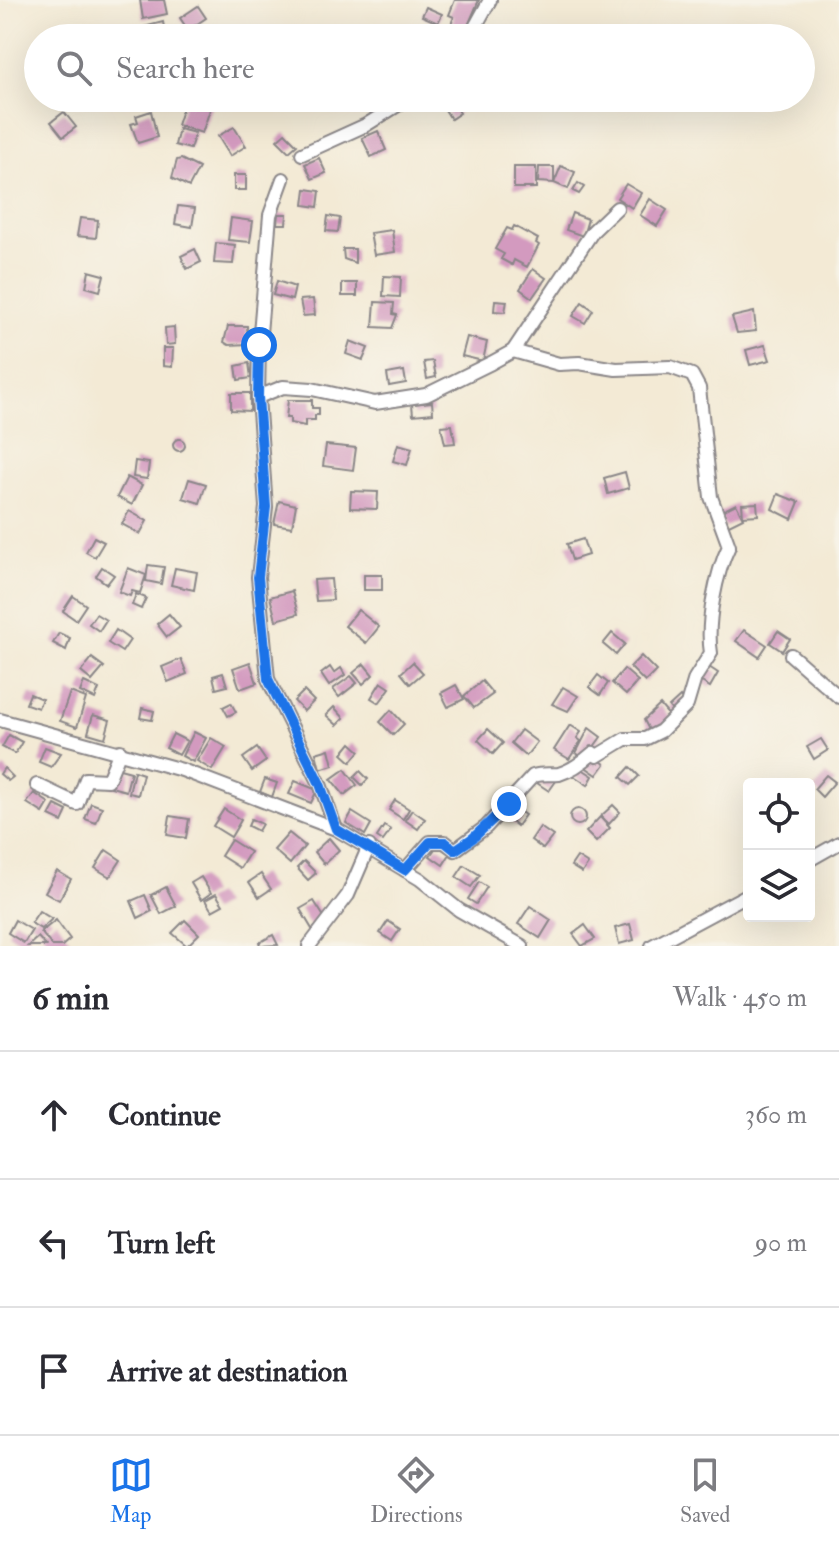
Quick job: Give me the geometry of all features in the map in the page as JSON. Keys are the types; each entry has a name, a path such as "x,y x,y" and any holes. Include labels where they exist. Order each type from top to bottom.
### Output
{"street":[{"path":"477,24 490,0"},
{"path":"302,154 366,125 387,112"},
{"path":"283,179 270,215 258,397 266,507 258,577 268,679 320,784 336,829"},
{"path":"258,397 283,387 312,389 375,403 426,395 513,351 593,231 617,208"},
{"path":"405,870 430,842 445,842 455,850 473,838 533,776 545,772 557,775 583,764 593,753 597,756 605,753 625,739 645,739 661,731 687,705 695,678 711,653 707,633 720,565 729,546 711,497 699,388 692,375 670,367 616,369 545,363 513,351"},
{"path":"791,655 839,697"},
{"path":"0,720 182,770 336,829 369,846 459,910 522,946"},
{"path":"37,785 77,804 86,779 108,780 120,751"},
{"path":"815,857 839,843"},
{"path":"309,946 348,895 369,846"},
{"path":"652,946 743,897"}],"building":[{"path":"140,0 164,0 167,14 143,19"},
{"path":"455,0 479,0 469,24 451,24 454,17 449,15"},
{"path":"198,6 206,18 197,24 184,24 180,18"},
{"path":"426,7 442,14 438,23 422,16"},
{"path":"64,112 76,127 63,137 51,122"},
{"path":"151,112 157,137 138,143 131,124 138,122 136,116"},
{"path":"181,112 209,112 202,133 177,125"},
{"path":"447,112 459,112 460,113 451,119"},
{"path":"234,127 246,146 230,156 218,136"},
{"path":"179,129 195,133 190,149 175,145"},
{"path":"378,131 386,150 371,157 362,138"},
{"path":"285,133 297,145 289,152 277,140"},
{"path":"319,158 326,173 312,179 305,164"},
{"path":"177,160 199,168 189,187 172,178"},
{"path":"561,166 575,172 568,189 554,183"},
{"path":"514,167 536,167 536,188 514,188"},
{"path":"539,167 554,167 554,183 538,182"},
{"path":"234,175 246,175 246,190 234,190"},
{"path":"578,183 584,187 579,194 573,191"},
{"path":"626,184 641,193 632,208 617,198"},
{"path":"306,189 320,191 318,207 304,205"},
{"path":"650,199 667,210 657,226 640,215"},
{"path":"178,206 195,208 192,227 175,224"},
{"path":"572,213 588,219 583,236 566,230"},
{"path":"278,214 287,214 286,224 277,224"},
{"path":"328,216 340,218 338,232 326,231"},
{"path":"80,218 98,220 96,238 77,236"},
{"path":"231,218 253,221 250,242 228,240"},
{"path":"514,226 538,239 536,243 539,245 527,267 514,260 512,265 501,259 504,254 495,249 507,228 512,230"},
{"path":"392,230 395,252 374,255 370,233"},
{"path":"216,243 235,245 233,264 214,263"},
{"path":"195,249 201,262 187,269 181,256"},
{"path":"343,249 355,249 355,263 344,259"},
{"path":"533,269 546,278 532,298 520,289"},
{"path":"89,271 104,275 100,291 86,287"},
{"path":"384,276 401,277 400,297 383,296"},
{"path":"277,281 295,287 292,300 273,295"},
{"path":"342,283 357,283 357,296 342,296"},
{"path":"313,299 315,315 303,316 300,300"},
{"path":"495,300 507,301 505,312 494,311"},
{"path":"375,302 394,303 393,314 397,315 392,328 373,327"},
{"path":"582,302 593,310 585,323 573,316"},
{"path":"754,312 756,331 737,333 732,317"},
{"path":"228,326 247,326 248,344 229,345 224,342"},
{"path":"174,327 175,344 166,345 165,328"},
{"path":"467,337 487,342 483,361 462,356"},
{"path":"350,341 368,348 363,360 346,354"},
{"path":"765,345 770,360 750,365 746,350"},
{"path":"163,348 173,348 172,367 163,366"},
{"path":"433,361 436,377 427,379 424,362"},
{"path":"249,363 251,378 238,380 236,366"},
{"path":"404,371 406,383 389,386 387,374"},
{"path":"231,393 250,393 250,411 231,410"},
{"path":"288,400 312,400 312,408 319,408 319,415 315,415 315,420 305,420 305,426 290,423 290,418 286,418"},
{"path":"432,402 433,413 413,415 412,404"},
{"path":"452,425 455,443 445,444 441,426"},
{"path":"179,439 185,445 179,451 173,445"},
{"path":"398,444 412,448 407,465 393,461"},
{"path":"326,445 356,448 353,470 323,466"},
{"path":"135,461 149,463 147,479 133,477"},
{"path":"625,472 629,488 608,494 604,478"},
{"path":"127,477 142,485 132,505 117,497"},
{"path":"189,479 206,484 200,503 183,498"},
{"path":"351,491 378,492 377,509 350,508"},
{"path":"778,494 799,502 792,519 772,509"},
{"path":"279,501 296,505 292,527 274,524"},
{"path":"757,503 758,515 743,516 742,504"},
{"path":"736,504 743,518 725,527 718,513"},
{"path":"129,511 147,521 140,534 122,524"},
{"path":"94,537 104,542 95,557 86,552"},
{"path":"583,539 588,555 572,560 567,544"},
{"path":"148,565 164,567 161,584 146,581"},
{"path":"102,567 114,575 107,584 96,576"},
{"path":"128,568 146,575 140,593 132,591 130,596 119,592"},
{"path":"175,568 197,572 194,590 171,585"},
{"path":"364,575 382,575 382,590 364,590"},
{"path":"331,579 333,600 316,601 314,580"},
{"path":"292,591 298,614 276,620 270,597"},
{"path":"136,594 146,598 141,609 132,605"},
{"path":"73,596 86,605 76,620 63,611"},
{"path":"358,610 379,627 366,643 345,626"},
{"path":"96,614 106,620 99,631 89,624"},
{"path":"169,614 180,627 167,637 157,624"},
{"path":"116,630 130,640 122,652 108,643"},
{"path":"744,630 767,645 759,657 736,641"},
{"path":"778,631 790,639 782,651 770,643"},
{"path":"59,633 70,638 66,650 53,643"},
{"path":"612,633 625,644 616,655 603,644"},
{"path":"641,656 656,671 645,682 630,667"},
{"path":"92,658 104,667 92,681 81,672"},
{"path":"181,659 187,674 168,682 162,667"},
{"path":"250,662 257,683 240,689 233,668"},
{"path":"413,662 423,673 410,684 401,673"},
{"path":"364,664 373,675 363,684 353,673"},
{"path":"330,667 334,673 341,668 345,675 329,686 321,674"},
{"path":"709,667 718,673 710,687 700,681"},
{"path":"624,669 638,681 626,695 612,683"},
{"path":"223,673 227,686 216,689 213,676"},
{"path":"598,675 608,683 600,695 589,687"},
{"path":"351,676 357,683 339,697 333,689"},
{"path":"482,681 493,694 474,708 464,696"},
{"path":"84,682 99,689 95,699 80,692"},
{"path":"381,682 390,688 379,703 371,698"},
{"path":"456,685 464,699 448,707 441,693"},
{"path":"563,687 578,696 568,711 552,704"},
{"path":"304,691 314,701 304,711 294,701"},
{"path":"70,692 86,698 77,727 60,721"},
{"path":"30,694 42,699 38,708 26,704"},
{"path":"680,697 686,704 675,714 669,707"},
{"path":"231,703 236,712 228,716 223,707"},
{"path":"660,705 671,718 656,732 650,732 644,720"},
{"path":"334,707 344,718 337,725 326,715"},
{"path":"142,708 154,711 152,720 140,718"},
{"path":"391,710 404,724 393,735 380,722"},
{"path":"93,715 110,720 105,738 88,733"},
{"path":"570,725 581,732 577,738 581,741 569,759 554,750"},
{"path":"589,728 601,737 585,759 576,753"},
{"path":"488,729 503,743 493,754 478,740"},
{"path":"521,730 537,742 526,756 511,743"},
{"path":"194,732 206,738 193,762 182,756"},
{"path":"173,734 187,741 179,755 166,748"},
{"path":"9,735 22,742 15,754 2,747"},
{"path":"211,738 226,747 212,770 197,761"},
{"path":"821,739 828,750 814,759 807,747"},
{"path":"351,743 360,751 351,762 342,754"},
{"path":"45,747 61,753 51,767 39,762"},
{"path":"257,748 266,761 252,771 243,758"},
{"path":"329,749 333,765 320,769 316,753"},
{"path":"591,755 605,764 597,775 584,766"},
{"path":"579,767 593,776 588,785 574,776"},
{"path":"630,767 639,776 630,785 621,777"},
{"path":"4,768 13,777 8,781 0,774"},
{"path":"116,768 131,772 126,791 111,787"},
{"path":"345,769 357,785 344,795 331,779"},
{"path":"134,771 143,774 138,795 129,793"},
{"path":"360,771 368,779 362,785 354,777"},
{"path":"544,773 556,781 549,791 537,783"},
{"path":"826,775 835,782 822,797 815,788"},
{"path":"265,779 277,783 272,797 260,792"},
{"path":"295,781 317,790 311,803 289,794"},
{"path":"34,793 49,803 43,813 27,803"},
{"path":"395,800 409,809 403,819 389,810"},
{"path":"91,803 102,807 96,823 85,819"},
{"path":"55,805 67,811 62,822 49,816"},
{"path":"613,805 620,812 609,824 601,816"},
{"path":"512,806 525,815 517,826 505,816"},
{"path":"224,809 241,820 231,837 213,826"},
{"path":"575,809 581,809 586,817 584,823 575,825 570,820 570,814"},
{"path":"412,810 425,819 418,829 405,820"},
{"path":"352,812 371,824 365,835 346,823"},
{"path":"170,816 189,819 186,838 167,835"},
{"path":"600,817 610,828 596,842 586,832"},
{"path":"251,819 262,824 258,831 248,826"},
{"path":"384,826 391,830 383,841 377,837"},
{"path":"540,827 553,836 543,849 531,840"},
{"path":"289,833 305,846 290,864 274,850"},
{"path":"329,838 339,850 324,864 314,852"},
{"path":"231,840 250,852 240,868 221,856"},
{"path":"437,846 450,854 443,865 430,856"},
{"path":"106,850 121,860 110,877 95,868"},
{"path":"577,857 588,864 582,873 571,866"},
{"path":"304,861 316,873 308,880 297,868"},
{"path":"464,865 480,875 471,887 456,877"},
{"path":"57,871 71,879 59,900 45,892"},
{"path":"261,874 271,889 259,897 249,882"},
{"path":"201,877 211,893 201,900 191,883"},
{"path":"479,882 487,887 476,904 468,899"},
{"path":"166,887 176,906 161,914 151,895"},
{"path":"216,894 223,905 212,911 205,900"},
{"path":"145,895 152,911 138,918 131,901"},
{"path":"314,901 326,920 312,929 300,909"},
{"path":"530,906 551,920 540,938 518,924"},
{"path":"39,911 52,919 41,929 31,923"},
{"path":"15,920 32,930 24,943 8,933"},
{"path":"56,920 70,939 62,946 52,946 41,932"},
{"path":"185,920 199,934 187,946 172,933"},
{"path":"388,921 400,929 392,941 380,933"},
{"path":"630,924 634,940 619,944 615,928"},
{"path":"585,925 595,939 582,946 573,934"},
{"path":"273,935 278,945 260,946 259,943"},
{"path":"38,937 46,946 28,946"}],"route":[{"path":"259,345 258,397 266,507 258,577 268,679 320,784 336,829 405,870 430,842 445,842 455,850 486,827 509,804"}]}
